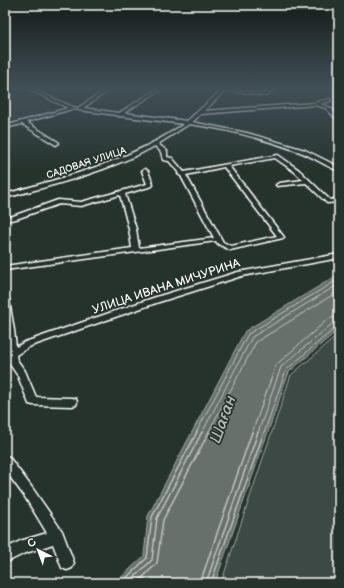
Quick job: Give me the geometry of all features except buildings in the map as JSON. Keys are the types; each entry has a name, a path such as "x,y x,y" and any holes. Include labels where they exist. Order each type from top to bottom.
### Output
{"street":[{"path":"5,127 45,115"},
{"path":"122,115 233,130 312,155 339,169"},
{"name":"САДОВАЯ УЛИЦА","path":"5,196 96,170 131,156 155,144 188,123 196,115"},
{"path":"22,122 56,143"},
{"path":"155,144 164,151 165,160 173,162 180,169 181,174 219,241 230,248 282,237 226,166"},
{"path":"181,174 276,156 308,181 329,202 339,200"},
{"path":"5,219 14,218 58,202 80,204 150,185 145,171"},
{"path":"280,185 308,181"},
{"path":"122,193 134,235 136,250"},
{"path":"5,268 136,250 219,241"},
{"name":"УЛИЦА ИВАНА МИЧУРИНА","path":"8,355 28,344 204,285 241,274 339,256"},
{"path":"5,300 10,330 8,355 22,374 32,401 72,402"},
{"path":"5,461 57,536 67,563"},
{"path":"5,556 20,548 57,536"}],"shaded area":[{"path":"5,115 37,115 5,125"},
{"path":"339,334 339,583 221,583 291,375"}],"water":[{"name":"Шаған","path":"339,275 339,329 289,372 215,583 115,583 144,556 148,516 245,331"}]}
